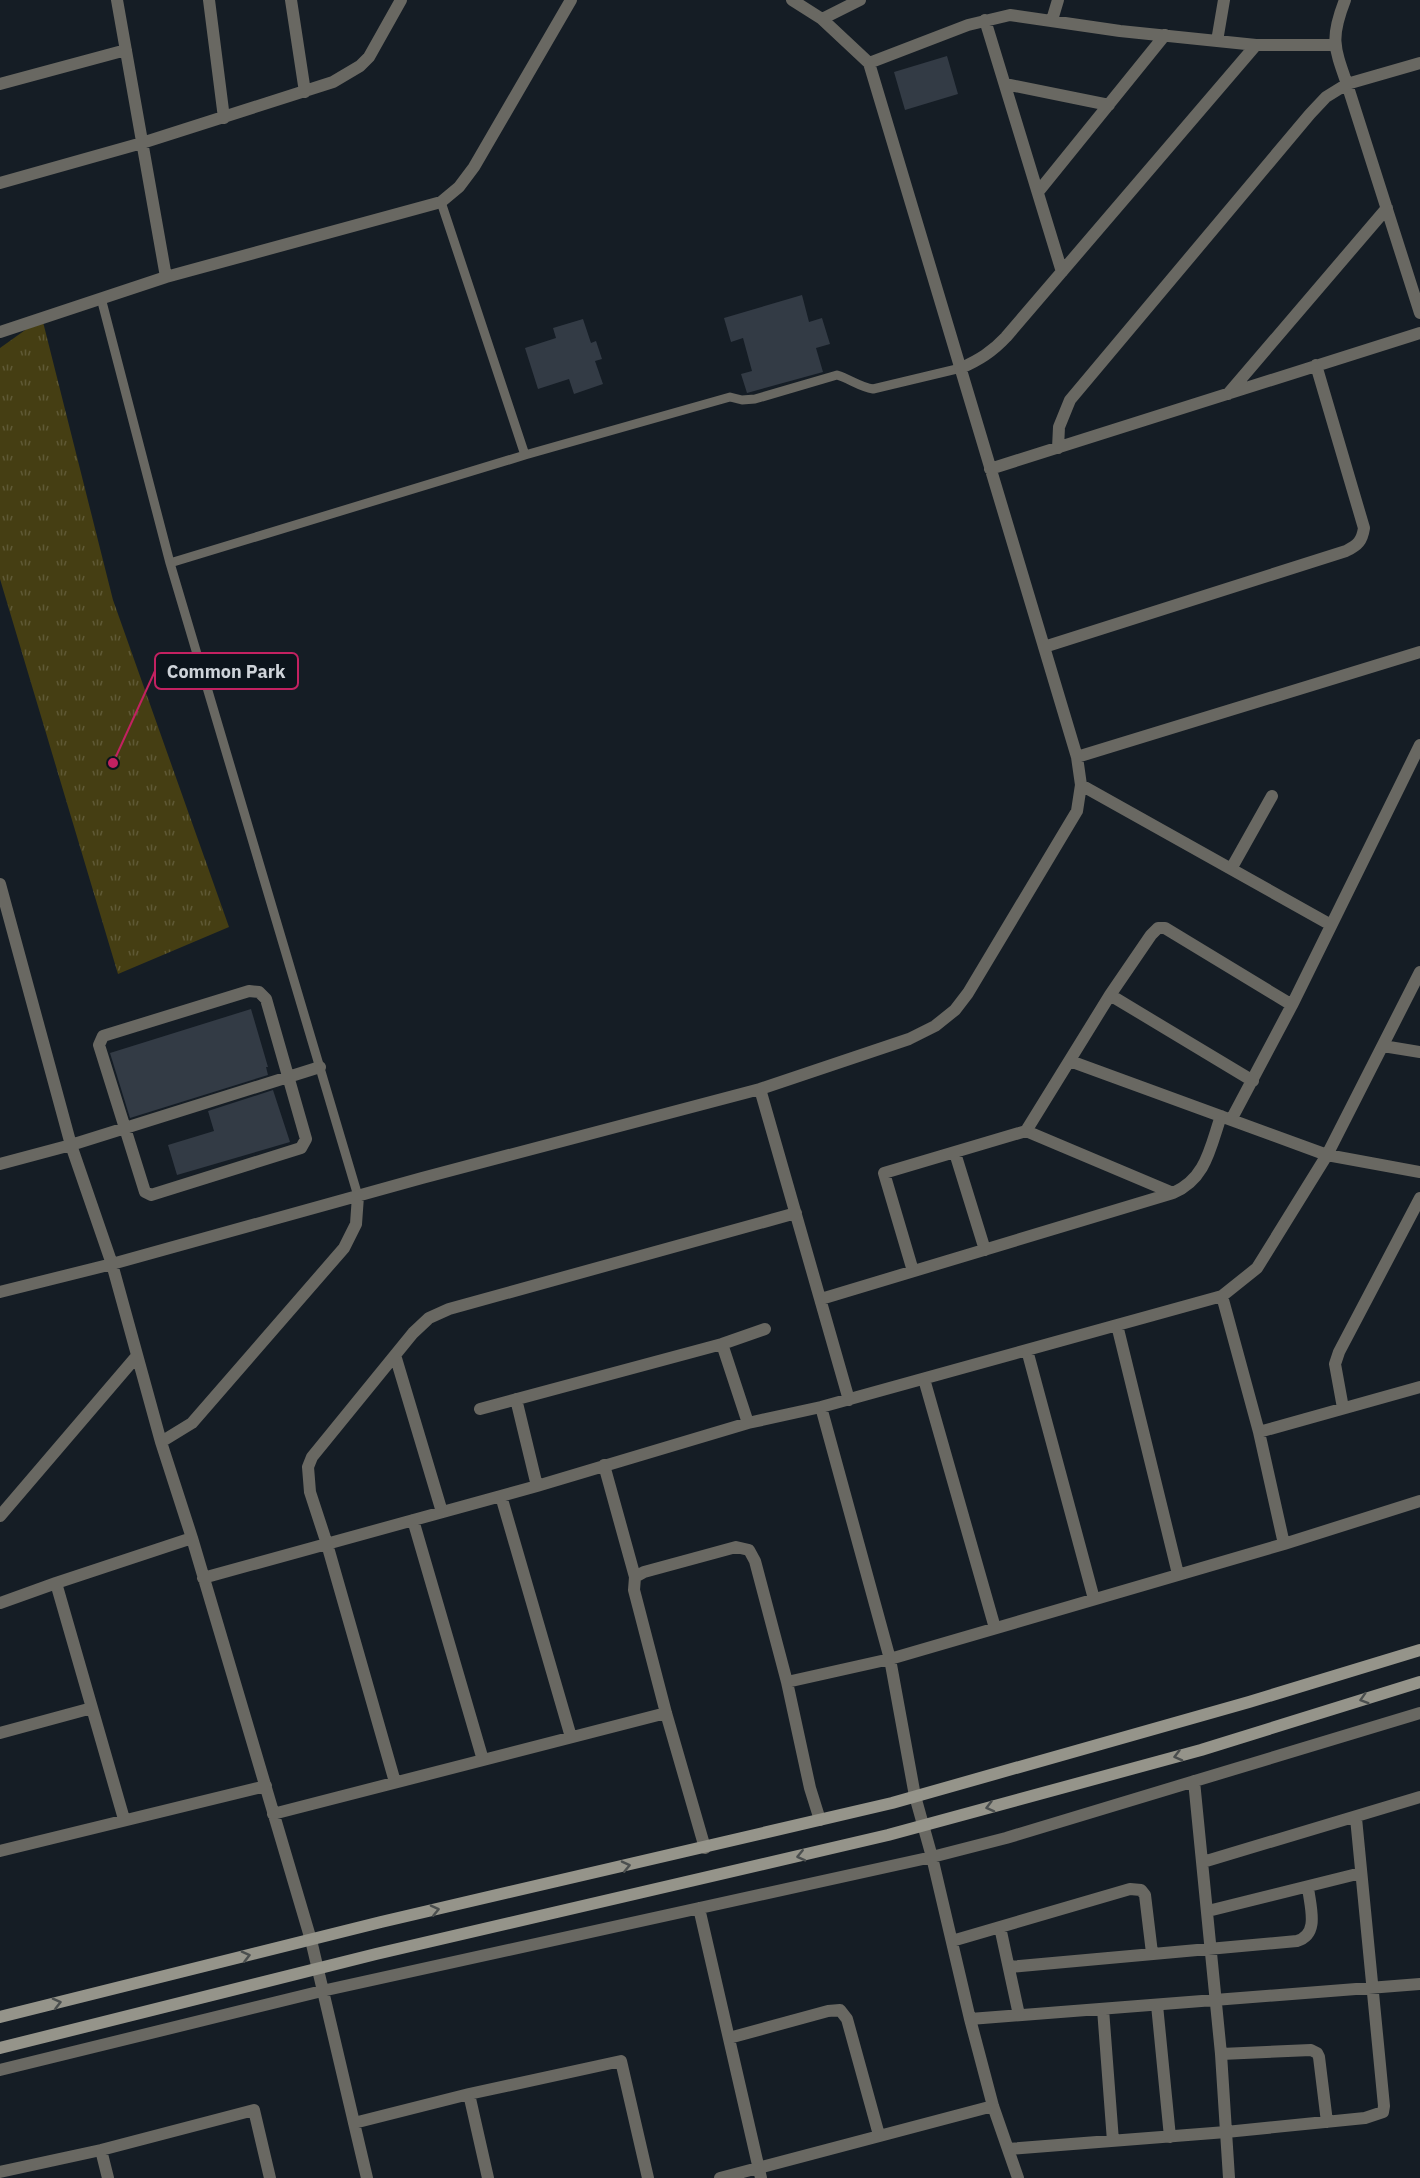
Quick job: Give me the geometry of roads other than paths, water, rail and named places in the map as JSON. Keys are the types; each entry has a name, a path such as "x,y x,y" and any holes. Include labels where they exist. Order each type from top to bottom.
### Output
{"street":[{"path":"117,0 166,277"},
{"path":"209,0 224,118"},
{"path":"291,0 305,92"},
{"path":"0,183 142,143 333,82 360,66 369,57 401,0"},
{"path":"0,332 166,277 441,202 459,187 474,167 571,0"},
{"path":"0,1292 112,1264 760,1089 909,1039 935,1026 955,1010 968,993 1077,811 1081,784 1077,757 869,63 822,19 792,0"},
{"path":"822,19 860,0"},
{"path":"1052,20 1058,0"},
{"path":"1217,41 1224,0"},
{"path":"1345,0 1335,30 1334,45 1420,313"},
{"path":"1340,14 1356,0"},
{"path":"869,63 985,20 1010,15 1256,45 1334,45"},
{"path":"985,20 1062,272"},
{"path":"1038,192 1165,35"},
{"path":"961,368 980,360 993,351 1256,45"},
{"path":"0,84 126,50"},
{"path":"1058,448 1059,427 1070,400 1310,114 1326,98 1347,84 1420,63"},
{"path":"1005,84 1109,105"},
{"path":"1228,394 1387,208"},
{"path":"990,469 1420,333"},
{"path":"1044,647 1346,551 1358,544 1363,537 1364,528 1317,365"},
{"path":"1077,757 1420,652"},
{"path":"820,1299 1173,1193 1194,1180 1202,1170 1226,1118 1253,1081 1420,745"},
{"path":"1081,784 1331,925"},
{"path":"1231,869 1272,796"},
{"path":"0,884 71,1145 112,1264 161,1442 192,1538 311,1940 367,2178"},
{"path":"1026,1131 1110,995 1158,928 1165,928 1292,1005"},
{"path":"203,1578 537,1486 748,1423 849,1400 1222,1296 1257,1268 1327,1155 1420,972"},
{"path":"249,991 259,992 266,999 306,1139 301,1148 151,1195 145,1192 126,1128 99,1045 103,1036 249,991"},
{"path":"1110,995 1253,1081"},
{"path":"1383,1046 1420,1052"},
{"path":"1070,1061 1327,1155 1420,1172"},
{"path":"0,1164 71,1145 320,1066"},
{"path":"760,1089 849,1400"},
{"path":"912,1271 884,1173 1026,1131 1173,1193"},
{"path":"955,1153 985,1250"},
{"path":"161,1442 192,1423 344,1248 356,1224 358,1196"},
{"path":"1343,1408 1336,1370 1339,1352 1420,1198"},
{"path":"395,1782 310,1492 308,1467 312,1457 413,1333 429,1318 449,1309 796,1213"},
{"path":"1222,1296 1259,1432 1284,1544"},
{"path":"1117,1325 1178,1574"},
{"path":"480,1409 722,1344 765,1329"},
{"path":"722,1344 748,1423"},
{"path":"1027,1350 1094,1599"},
{"path":"395,1355 442,1512"},
{"path":"0,1516 136,1357"},
{"path":"924,1379 995,1628"},
{"path":"1259,1432 1420,1387"},
{"path":"516,1399 537,1486"},
{"path":"821,1407 890,1659 915,1796 932,1857 970,2019 993,2106 1018,2178"},
{"path":"604,1466 635,1577 634,1590 666,1713 705,1848"},
{"path":"501,1496 571,1737"},
{"path":"787,1682 890,1659 1284,1544 1420,1501"},
{"path":"413,1520 483,1760"},
{"path":"0,1603 192,1538"},
{"path":"635,1577 644,1572 736,1547 749,1550 755,1561 787,1682 810,1788 820,1820"},
{"path":"56,1583 124,1820"},
{"path":"0,2017 311,1940 892,1803 1249,1702 1420,1650"},
{"path":"0,2048 319,1969 923,1825 1201,1750 1420,1682"},
{"path":"0,1733 92,1708"},
{"path":"273,1814 666,1713"},
{"path":"0,2070 322,1991 932,1857 1006,1838 1420,1713"},
{"path":"1194,1781 1221,2054 1229,2178"},
{"path":"0,1851 266,1786"},
{"path":"1203,1862 1420,1797"},
{"path":"1008,2149 1226,2132 1365,2118 1383,2112 1356,1818"},
{"path":"1208,1911 1361,1873"},
{"path":"1009,1967 1297,1941 1306,1938 1311,1933 1308,1887"},
{"path":"952,1941 1130,1889 1137,1889 1142,1890 1144,1895 1152,1953"},
{"path":"699,1908 760,2173"},
{"path":"1000,1926 1019,2015"},
{"path":"970,2019 1420,1984"},
{"path":"1157,2005 1170,2137"},
{"path":"1103,2009 1113,2141"},
{"path":"729,2038 828,2010 840,2010 847,2019 879,2135"},
{"path":"1221,2054 1311,2050 1317,2053 1327,2122"},
{"path":"354,2123 469,2094 621,2061 648,2178"},
{"path":"469,2094 488,2178"},
{"path":"720,2178 760,2173 879,2135 993,2106"},
{"path":"0,2172 101,2150 254,2110 270,2178"},
{"path":"101,2150 108,2178"}],"lane":[{"path":"441,202 525,455"},
{"path":"101,298 170,563 358,1196"},
{"path":"170,563 525,455 730,397 742,400 755,399 837,375 849,378 873,390 961,368"}],"place":[{"name":"Common Park","path":"113,763"}]}
